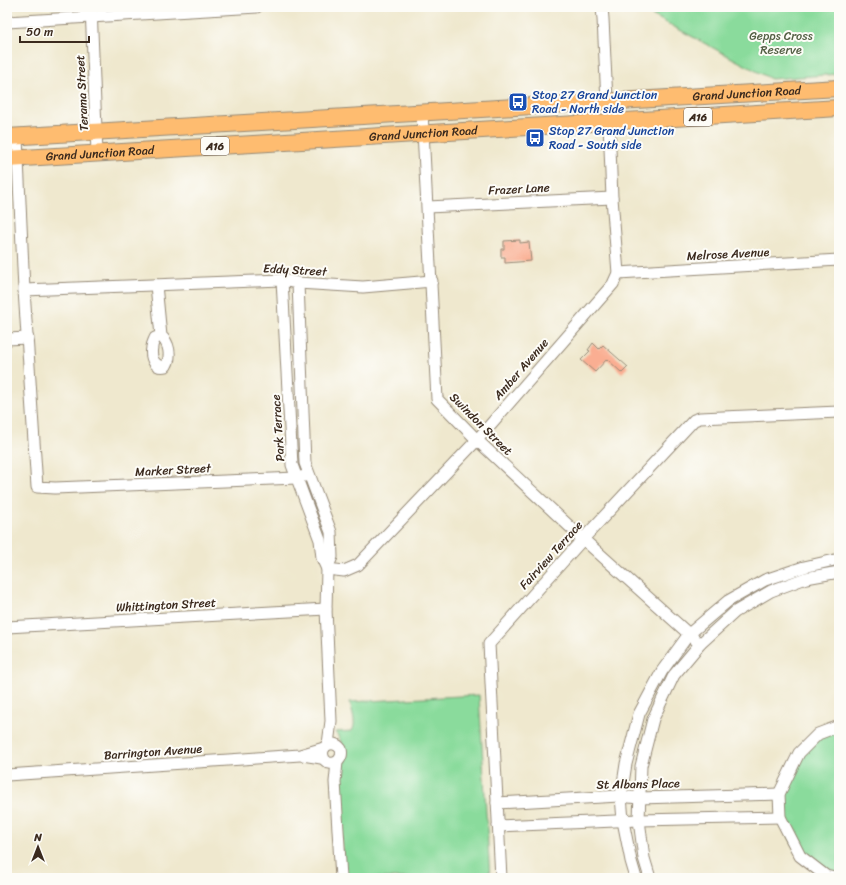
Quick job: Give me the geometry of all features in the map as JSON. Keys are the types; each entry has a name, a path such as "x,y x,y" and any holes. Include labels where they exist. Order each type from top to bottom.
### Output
{"highway":[{"name":"Grand Junction Road","path":"12,137 839,88"},
{"name":"Grand Junction Road","path":"13,159 839,108"}],"street":[{"path":"7,22 91,12 257,7"},
{"path":"602,7 607,101"},
{"name":"Terama Street","path":"91,12 98,153"},
{"name":"Swindon Street","path":"422,112 438,399 477,440 583,539 700,644"},
{"path":"609,123 612,198 618,273"},
{"path":"7,339 28,338 12,137"},
{"name":"Frazer Lane","path":"428,208 612,198"},
{"name":"Melrose Avenue","path":"618,273 839,260"},
{"name":"Amber Avenue","path":"327,569 344,571 358,565 477,440 613,284 618,273"},
{"name":"Eddy Street","path":"24,290 282,280 298,283 363,287 432,281"},
{"name":"Park Terrace","path":"282,280 292,465 320,540 322,558 327,569"},
{"name":"Park Terrace","path":"298,283 305,464 331,532 332,557 327,569 326,609 331,721 330,753 335,782 341,878"},
{"path":"156,285 160,336"},
{"name":"Marker Street","path":"28,338 37,487 55,488 296,478 309,475"},
{"name":"Fairview Terrace","path":"500,878 489,644 583,539 694,420 700,418 839,412"},
{"path":"636,878 623,821 622,796 626,764 639,714 662,671 689,634 728,601 765,580 804,567 839,559"},
{"path":"650,878 644,858 639,820 641,766 653,719 674,675 700,644 736,612 771,591 806,578 839,572"},
{"name":"Whittington Street","path":"7,627 326,609"},
{"path":"835,878 826,876 800,856 780,817 779,794 798,753 818,734 839,726"},
{"name":"Barrington Avenue","path":"7,775 330,753"},
{"name":"St Albans Place","path":"496,803 622,796 639,798 779,794"},
{"path":"498,826 639,820 780,817"}],"green space":[{"name":"Gepps Cross Reserve","path":"637,7 839,7 839,74 771,79"},
{"path":"479,695 490,878 344,878 338,778 343,746 336,732 352,731 354,721 350,702"},
{"path":"839,726 839,878 800,856 787,833 779,794 799,753"}],"building":[{"path":"520,240 520,243 529,242 531,261 505,263 505,257 501,257 501,249 504,249 504,241"},
{"path":"593,343 599,349 603,345 628,367 622,373 607,359 595,372 581,360 590,351 588,350"}],"place":[{"name":"Stop 27 Grand Junction Road - North side","path":"518,102"},
{"name":"Stop 27 Grand Junction Road - South side","path":"535,138"}]}
